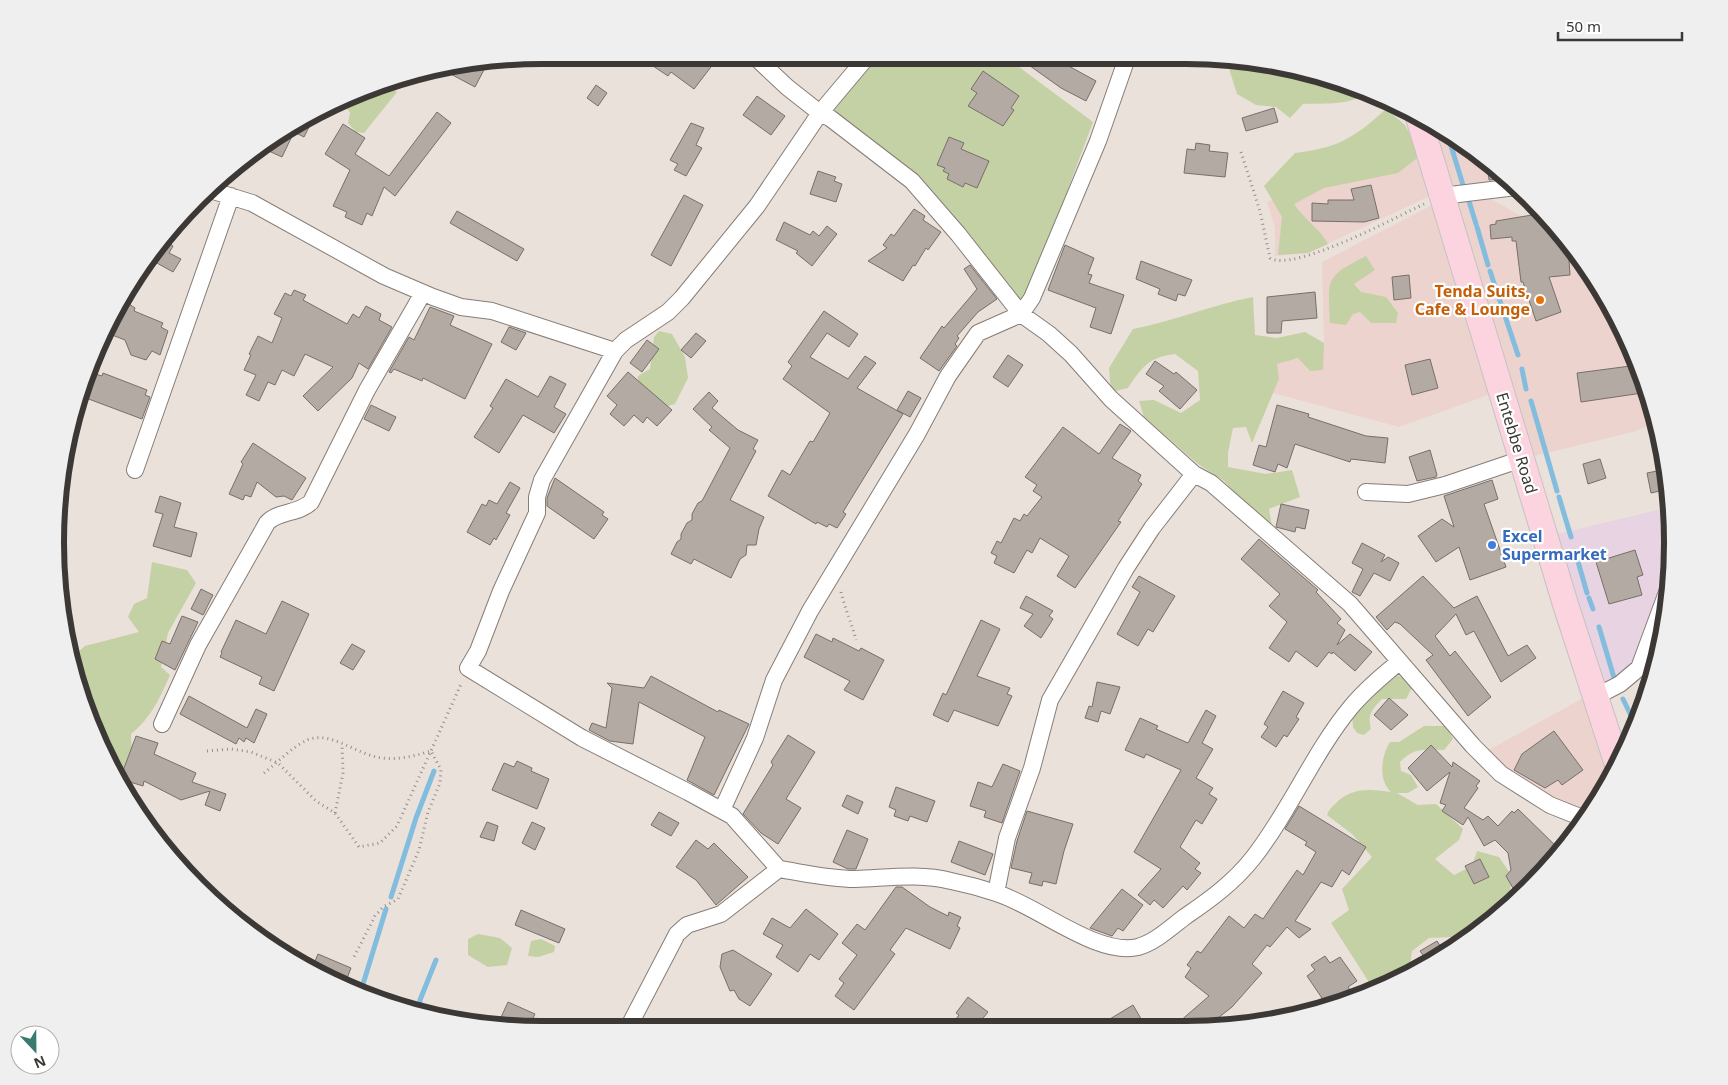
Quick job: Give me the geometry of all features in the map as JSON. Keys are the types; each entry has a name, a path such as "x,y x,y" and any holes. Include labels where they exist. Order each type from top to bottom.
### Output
{"main road":[{"name":"Entebbe Road","path":"1421,126 1614,755"}],"street":[{"path":"763,64 787,87 820,113 830,118 912,181 958,234 1021,314 1071,354 1110,399 1147,429 1194,474 1210,483 1350,604 1473,746 1501,774 1550,805 1578,816"},
{"path":"861,64 820,113 757,206 682,298 668,312 621,344 615,351 542,480 537,497 536,513 501,591 490,623 468,668 582,738 722,810 740,824 779,869 853,879 924,876 996,893 1102,943 1122,948 1136,947 1150,942 1215,896 1243,871 1281,819 1324,745 1351,707 1372,684 1399,662"},
{"path":"722,810 755,738 774,680 833,573 917,434 948,376 978,333 1021,314 1032,298 1098,141 1125,64"},
{"path":"1442,196 1507,188"},
{"path":"217,192 252,203 384,276 423,293 461,307 492,310 615,351"},
{"path":"135,470 231,196"},
{"path":"162,724 198,645 267,523 273,518 302,509 311,502 370,383 423,293"},
{"path":"1366,492 1408,494 1445,485 1522,459"},
{"path":"996,893 1007,838 1032,768 1050,700 1131,560 1152,528 1194,474"},
{"path":"1596,697 1620,684 1638,668 1659,614"},
{"path":"632,1021 677,934 687,926 721,914 779,869"}],"path":[{"path":"1241,152 1260,210 1270,258 1275,261 1300,258 1335,246 1442,196"},
{"path":"833,573 856,640"},
{"path":"207,751 232,749 252,752 278,762 316,801 335,813 359,847 380,843 397,826 468,668"},
{"path":"264,773 305,741 319,737 336,740 352,750 382,758 408,758 431,751"},
{"path":"335,813 343,773 342,744"},
{"path":"354,957 375,916 383,907 398,898 419,850 428,812 440,783 441,770 431,751"}],"shaded area":[{"path":"1432,132 1477,163 1503,185 1450,189"},
{"path":"1416,146 1430,196 1308,253 1275,256 1275,228 1267,202"},
{"path":"1488,197 1549,232 1584,277 1615,331 1639,389 1650,426 1633,432 1534,456 1453,202"},
{"path":"1432,205 1494,393 1399,427 1273,393 1268,346 1324,343 1322,262"},
{"path":"1663,509 1664,542 1661,597 1637,660 1619,677 1600,687 1557,534"},
{"path":"1585,697 1606,770 1582,811 1496,767 1483,753"}],"green space":[{"path":"867,64 1015,64 1093,122 1024,307 913,178 837,118 834,106"},
{"path":"1228,66 1279,73 1309,80 1360,97 1347,101 1303,104 1290,118 1276,107 1256,105 1237,94"},
{"path":"391,88 397,92 364,133 356,132 348,123 350,113 346,106 359,100"},
{"path":"1386,109 1405,125 1421,155 1398,173 1324,188 1294,204 1328,244 1308,253 1278,255 1282,217 1264,186 1295,153 1323,148 1345,140"},
{"path":"1366,256 1375,270 1354,284 1361,292 1386,297 1398,313 1396,323 1371,323 1360,312 1353,314 1346,325 1330,323 1329,288 1332,281 1342,269"},
{"path":"1253,297 1255,335 1277,338 1305,332 1324,343 1323,370 1310,371 1298,358 1277,364 1279,379 1252,443 1246,427 1233,428 1228,453 1228,467 1266,474 1292,470 1300,497 1269,509 1273,533 1251,512 1224,481 1198,464 1144,417 1139,401 1154,400 1181,413 1200,400 1198,371 1175,354 1166,355 1147,364 1128,388 1111,392 1109,368 1133,329"},
{"path":"659,331 672,334 685,357 688,378 675,404 664,407 637,389 638,376 650,369 654,337"},
{"path":"152,562 187,570 196,583 168,633 161,667 170,675 159,700 144,721 131,734 132,757 126,779 100,726 77,653 85,646 139,632 128,617 134,604 147,598"},
{"path":"1395,674 1414,684 1406,699 1382,699 1371,712 1371,729 1364,735 1357,733 1353,727 1352,713"},
{"path":"1424,726 1446,726 1453,739 1444,750 1420,750 1405,757 1400,762 1401,771 1411,775 1418,787 1408,793 1397,793 1418,805 1436,804 1463,829 1459,840 1435,859 1454,875 1472,866 1477,851 1499,857 1512,876 1510,894 1491,910 1452,937 1429,938 1412,951 1410,965 1370,984 1331,923 1349,910 1342,889 1372,857 1352,834 1327,815 1331,808 1348,794 1362,790 1391,792 1384,781 1383,761 1390,742 1399,742"},
{"path":"478,934 500,938 512,948 507,965 488,967 468,955 468,939"},
{"path":"541,939 555,946 554,952 538,957 528,956 531,941"}],"building":[{"path":"650,64 713,64 694,89 671,72 668,76"},
{"path":"1027,64 1065,64 1096,81 1086,101 1061,88"},
{"path":"485,67 475,87 449,73"},
{"path":"983,71 1019,96 1011,108 1014,110 1003,126 968,106 977,93 971,89"},
{"path":"596,85 607,93 598,106 587,98"},
{"path":"757,96 785,116 771,135 743,115"},
{"path":"1274,108 1278,122 1246,131 1242,118"},
{"path":"437,112 451,123 395,196 384,187 372,216 367,213 362,225 345,217 347,212 333,206 350,170 325,154 343,124 365,138 355,154 389,176"},
{"path":"691,123 704,128 696,145 702,148 686,176 674,170 678,164 670,160"},
{"path":"311,124 304,137 295,133"},
{"path":"293,134 282,157 268,151"},
{"path":"949,137 964,143 961,149 989,161 977,188 965,183 963,187 947,179 949,174 943,171 945,168 937,165"},
{"path":"1196,143 1210,145 1209,151 1228,153 1225,177 1184,173 1187,149 1195,150"},
{"path":"818,171 836,177 834,181 842,184 836,202 810,194"},
{"path":"1488,172 1496,179 1489,180"},
{"path":"1371,185 1379,218 1364,222 1312,221 1312,203 1328,204 1328,200 1354,200 1351,189"},
{"path":"684,195 703,205 671,266 651,255"},
{"path":"914,209 925,216 923,220 941,232 928,250 926,248 903,281 868,261 887,248 883,245 891,234 894,236"},
{"path":"457,211 524,249 517,261 450,223"},
{"path":"1534,215 1569,256 1570,275 1549,277 1561,312 1536,321 1523,282 1521,282 1516,241 1512,241 1512,237 1491,239 1490,225 1496,224 1496,221"},
{"path":"784,222 810,235 813,231 819,236 827,226 837,234 812,266 796,253 798,251 776,240"},
{"path":"169,244 173,246 169,253 181,259 173,272 155,262"},
{"path":"1065,245 1094,258 1088,274 1092,275 1089,283 1124,295 1111,334 1090,327 1096,308 1048,290"},
{"path":"1141,261 1192,280 1185,296 1178,294 1176,301 1158,294 1160,289 1136,279"},
{"path":"970,265 997,299 978,312 957,336 959,338 955,344 957,346 939,371 920,358 942,326 944,328 977,289 964,269"},
{"path":"1409,275 1411,298 1394,300 1392,277"},
{"path":"294,290 306,295 303,300 347,324 353,314 359,318 366,306 381,314 379,320 392,327 368,369 359,363 352,378 318,411 303,396 333,367 305,354 294,376 282,370 275,385 268,382 259,401 246,395 256,375 244,370 251,355 249,354 258,336 272,343 282,318 274,314 285,293 291,296"},
{"path":"1315,292 1317,318 1282,321 1281,333 1267,333 1267,297"},
{"path":"128,303 135,308 134,311 163,323 161,327 168,331 160,355 152,351 146,360 131,355 125,340 111,335"},
{"path":"430,307 454,316 450,325 492,344 465,399 423,378 422,381 394,369 391,373 389,372 409,337 414,340"},
{"path":"824,311 858,334 849,347 827,333 810,357 848,379 865,356 876,363 857,388 903,414 843,512 846,514 837,528 829,524 827,527 817,522 816,524 768,496 782,470 790,475 810,441 813,442 830,413 783,379 792,366 788,362"},
{"path":"509,327 526,333 516,350 501,342"},
{"path":"696,333 706,341 691,358 681,350"},
{"path":"647,340 659,349 642,372 630,363"},
{"path":"1008,355 1023,365 1008,387 993,377"},
{"path":"1430,359 1438,388 1412,395 1405,365"},
{"path":"1155,361 1174,374 1176,372 1197,390 1180,409 1159,391 1164,386 1146,374"},
{"path":"1631,366 1640,393 1581,402 1577,373"},
{"path":"628,372 672,410 657,426 647,417 643,423 634,415 624,426 610,414 617,405 607,396"},
{"path":"103,373 147,390 145,395 150,397 142,419 86,398 95,374 102,376"},
{"path":"550,376 566,384 554,407 566,414 554,433 523,415 499,453 474,437 493,408 490,406 506,379 538,397"},
{"path":"908,391 921,398 910,417 897,410"},
{"path":"709,392 718,401 712,408 738,430 758,440 753,449 756,451 730,500 764,517 759,529 756,545 747,545 746,555 740,559 731,578 694,559 691,564 671,554 677,542 681,539 681,534 687,523 692,520 692,514 698,503 702,501 730,448 709,430 712,427 693,409"},
{"path":"371,405 396,417 389,431 364,419"},
{"path":"1277,405 1309,414 1308,417 1366,436 1388,438 1385,463 1351,459 1350,462 1295,444 1287,468 1278,464 1275,472 1253,465 1259,445 1266,447"},
{"path":"1120,424 1131,431 1112,458 1141,475 1138,481 1142,484 1118,521 1121,522 1075,588 1057,576 1069,556 1040,538 1032,553 1027,550 1014,573 994,563 997,556 991,553 997,541 1001,543 1014,518 1020,521 1024,514 1027,516 1042,497 1033,491 1037,485 1025,477 1063,427 1099,454"},
{"path":"253,443 306,478 292,500 284,496 276,497 257,482 251,497 245,495 243,500 229,494 243,464 241,462"},
{"path":"1430,450 1437,475 1436,477 1417,481 1409,457"},
{"path":"1600,459 1606,478 1588,484 1583,464"},
{"path":"1658,471 1661,491 1651,493 1647,473"},
{"path":"555,478 604,512 602,515 608,519 594,539 547,506 547,498"},
{"path":"1492,480 1498,499 1484,504 1506,567 1470,580 1459,547 1436,562 1418,536 1442,519 1454,527 1444,496"},
{"path":"510,482 520,488 506,513 510,515 496,540 494,538 490,545 467,532 482,504 486,506 489,500 497,504"},
{"path":"160,496 181,503 174,527 197,533 191,557 153,546 163,514 155,512"},
{"path":"1281,504 1309,510 1305,529 1296,527 1295,532 1276,527"},
{"path":"1259,539 1318,590 1316,592 1341,619 1337,623 1345,630 1337,645 1350,634 1372,652 1355,671 1333,652 1332,654 1329,652 1317,667 1296,651 1289,662 1269,648 1287,622 1269,606 1280,594 1241,559"},
{"path":"1362,543 1385,555 1381,562 1388,557 1399,563 1390,581 1374,573 1360,596 1352,592 1363,569 1352,563"},
{"path":"1635,550 1643,575 1637,577 1642,595 1609,604 1596,562"},
{"path":"1139,576 1175,596 1153,632 1148,629 1138,646 1117,634 1140,592 1132,587"},
{"path":"1423,576 1454,608 1477,596 1508,656 1527,645 1536,658 1501,682 1474,631 1466,635 1456,614 1435,636 1450,656 1455,651 1491,697 1468,716 1426,660 1433,655 1400,624 1395,622 1387,630 1376,617"},
{"path":"201,589 213,595 203,615 191,609"},
{"path":"1026,596 1053,611 1049,616 1053,619 1041,638 1024,626 1033,614 1020,608"},
{"path":"282,601 309,614 274,691 259,684 262,677 220,657 236,620 266,634"},
{"path":"182,616 198,622 175,670 155,659 162,641 170,644"},
{"path":"981,620 1000,629 977,676 1010,688 1007,694 1012,696 998,726 954,710 948,722 933,715 943,693 946,695"},
{"path":"816,634 832,642 833,638 859,651 861,648 884,660 863,700 844,690 850,681 804,657"},
{"path":"352,644 365,651 353,670 340,663"},
{"path":"651,676 718,712 719,710 749,724 714,795 687,780 705,737 639,702 633,744 610,741 589,730 592,723 606,728 612,688 607,683 644,688"},
{"path":"1097,682 1120,687 1110,714 1101,711 1098,722 1085,718 1089,706 1092,707"},
{"path":"1283,691 1304,703 1296,717 1299,719 1287,737 1284,735 1276,747 1261,737 1268,727 1264,724"},
{"path":"189,696 247,728 256,709 267,714 254,743 246,738 244,742 239,738 236,744 180,714"},
{"path":"1389,698 1408,715 1391,730 1374,715"},
{"path":"1206,710 1216,716 1202,743 1213,749 1196,778 1213,788 1209,794 1217,799 1202,824 1196,820 1180,847 1200,863 1195,869 1201,873 1187,890 1183,886 1163,908 1154,900 1150,905 1138,895 1161,869 1134,852 1181,770 1146,754 1144,758 1125,750 1140,718 1158,726 1156,729 1188,743"},
{"path":"1554,731 1583,770 1562,785 1558,780 1545,788 1514,770 1522,754"},
{"path":"788,735 815,752 786,799 801,808 778,844 761,833 743,814 773,765 771,762"},
{"path":"136,736 158,743 154,754 196,773 192,782 226,794 220,811 205,805 210,791 181,800 144,781 143,786 128,781 123,772"},
{"path":"1431,745 1452,767 1453,762 1480,781 1476,786 1478,788 1464,808 1483,820 1488,816 1498,826 1512,811 1514,813 1518,809 1555,846 1514,890 1506,876 1511,870 1508,853 1495,840 1484,846 1468,817 1463,825 1442,811 1446,805 1440,803 1450,772 1427,791 1408,768"},
{"path":"517,761 532,768 531,771 549,779 537,809 492,790 504,763 514,767"},
{"path":"1003,764 1020,771 1002,823 984,817 986,811 970,806 978,782 992,787"},
{"path":"896,787 935,801 927,822 910,816 908,821 894,816 896,810 889,807"},
{"path":"847,795 863,802 858,814 842,806"},
{"path":"1299,806 1366,847 1349,875 1342,870 1332,887 1321,882 1295,921 1311,929 1299,938 1287,927 1270,947 1267,945 1252,964 1262,973 1232,1007 1215,1020 1180,1021 1209,996 1185,977 1191,968 1187,965 1197,951 1201,953 1229,916 1244,928 1255,914 1263,919 1297,870 1303,875 1316,852 1305,845 1307,842 1285,829"},
{"path":"1027,811 1073,824 1056,884 1043,881 1042,886 1029,883 1032,873 1011,868 1017,841"},
{"path":"659,812 679,823 671,836 651,825"},
{"path":"487,822 498,826 494,841 480,837"},
{"path":"532,822 545,828 535,850 522,843"},
{"path":"847,830 868,839 856,869 848,869 833,862"},
{"path":"696,840 708,849 714,843 748,877 716,905 696,880 676,867"},
{"path":"959,841 993,854 985,875 951,862"},
{"path":"1480,859 1489,877 1474,884 1465,866"},
{"path":"896,887 902,887 930,907 948,916 949,912 961,917 957,926 960,928 950,949 906,928 890,950 895,954 854,1010 835,996 844,983 839,979 857,955 842,943 857,924 865,930"},
{"path":"1122,889 1143,905 1123,931 1118,928 1112,936 1090,928"},
{"path":"806,909 838,934 819,960 810,954 798,972 776,957 783,945 763,934 772,918 790,928"},
{"path":"521,910 565,929 559,943 515,925"},
{"path":"1437,941 1441,947 1425,957 1420,951"},
{"path":"733,950 772,974 750,1006 739,999 734,990 730,991 720,967 722,954"},
{"path":"318,954 351,968 347,979 314,963"},
{"path":"1325,956 1330,963 1340,957 1357,981 1348,987 1351,992 1324,1001 1307,976 1315,970 1311,965"},
{"path":"968,997 988,1012 981,1021 954,1021 959,1015 956,1013"},
{"path":"508,1002 535,1014 532,1021 500,1019"},
{"path":"1133,1005 1142,1021 1107,1021"}],"waterway":[{"path":"1450,144 1463,185"},
{"path":"1468,198 1476,224"},
{"path":"1477,227 1488,265"},
{"path":"1490,271 1518,355"},
{"path":"1522,369 1526,389"},
{"path":"1531,401 1557,491"},
{"path":"1559,497 1571,537"},
{"path":"1575,551 1587,593"},
{"path":"1589,598 1593,609"},
{"path":"1599,627 1615,681"},
{"path":"1623,699 1631,717"},
{"path":"391,897 416,818 434,771"},
{"path":"362,986 386,909"},
{"path":"420,1005 420,1000 436,960"}],"place":[{"name":"Tenda Suits, Cafe & Lounge","path":"1540,300"},
{"name":"Excel Supermarket","path":"1492,545"}]}
